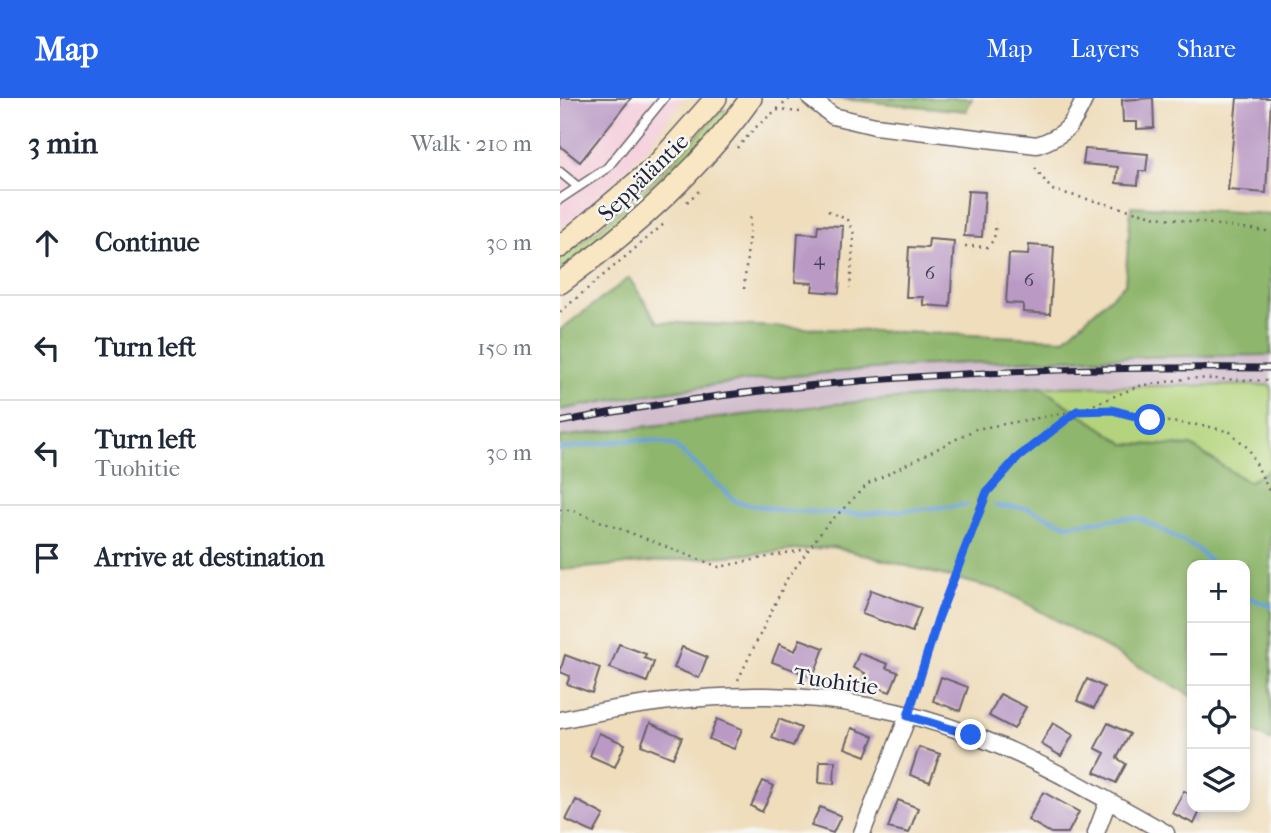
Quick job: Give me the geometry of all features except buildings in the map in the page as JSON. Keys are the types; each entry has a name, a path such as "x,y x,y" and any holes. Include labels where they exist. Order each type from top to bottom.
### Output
{"main road":[{"name":"Seppäläntie","path":"560,247 655,167 716,98"},
{"name":"Seppäläntie","path":"560,283 638,221 723,135 751,98"}],"street":[{"path":"810,98 833,116 876,126 1037,145 1061,137 1075,120 1085,98"},
{"name":"Tuohitie","path":"560,720 659,700 732,695 825,700 908,716 971,735 1014,753 1166,833"},
{"path":"862,833 908,716"},
{"path":"1096,833 1108,802"}],"lane":[{"path":"560,199 607,168 664,98"},
{"path":"560,172 577,186"}],"path":[{"path":"1035,168 1052,190 1157,217 1266,231 1271,234"},
{"path":"828,211 848,220 854,234 850,288"},
{"path":"744,289 751,213"},
{"path":"965,246 988,247 994,239 996,223"},
{"path":"908,716 938,619 987,492 1016,459 1077,411 1139,386 1191,378 1271,381"},
{"path":"732,695 748,655 787,579 830,522 868,484 976,429 1077,411 1112,410 1150,420 1230,432 1249,449 1271,495"},
{"path":"560,510 571,510 719,567 809,549"}],"shaded area":[{"path":"560,98 684,98 644,151 594,202 560,229"},
{"path":"1271,355 1271,385 1040,387 835,404 560,437 560,410 640,394 860,368 1063,356"}],"green space":[{"path":"831,98 972,98 966,111"},
{"path":"723,109 730,114 670,176 606,234 560,270 560,259 604,225 645,188"},
{"path":"1131,206 1271,214 1271,355 1093,358 914,366 737,382 560,410 560,330 629,278 658,322 1064,339 1125,284"},
{"path":"1271,385 1271,469 1248,482 1191,446 1125,444 1040,387"},
{"path":"1040,387 1125,444 1191,446 1248,482 1271,469 1271,741 1250,729 1250,560 1187,560 1187,693 1004,591 833,547 560,570 560,437 835,404"}],"waterway":[{"path":"560,449 626,440 656,441 675,446 737,502 785,511 863,514 967,505"},
{"path":"996,506 1027,508 1067,525 1124,518 1141,519 1196,548 1209,560"},
{"path":"1250,598 1271,606"}],"railway":[{"path":"560,422 736,394 914,377 1093,369 1271,368"}],"route":[{"path":"971,735 908,716 938,619 987,492 1016,459 1077,411 1112,410 1150,420"}]}
